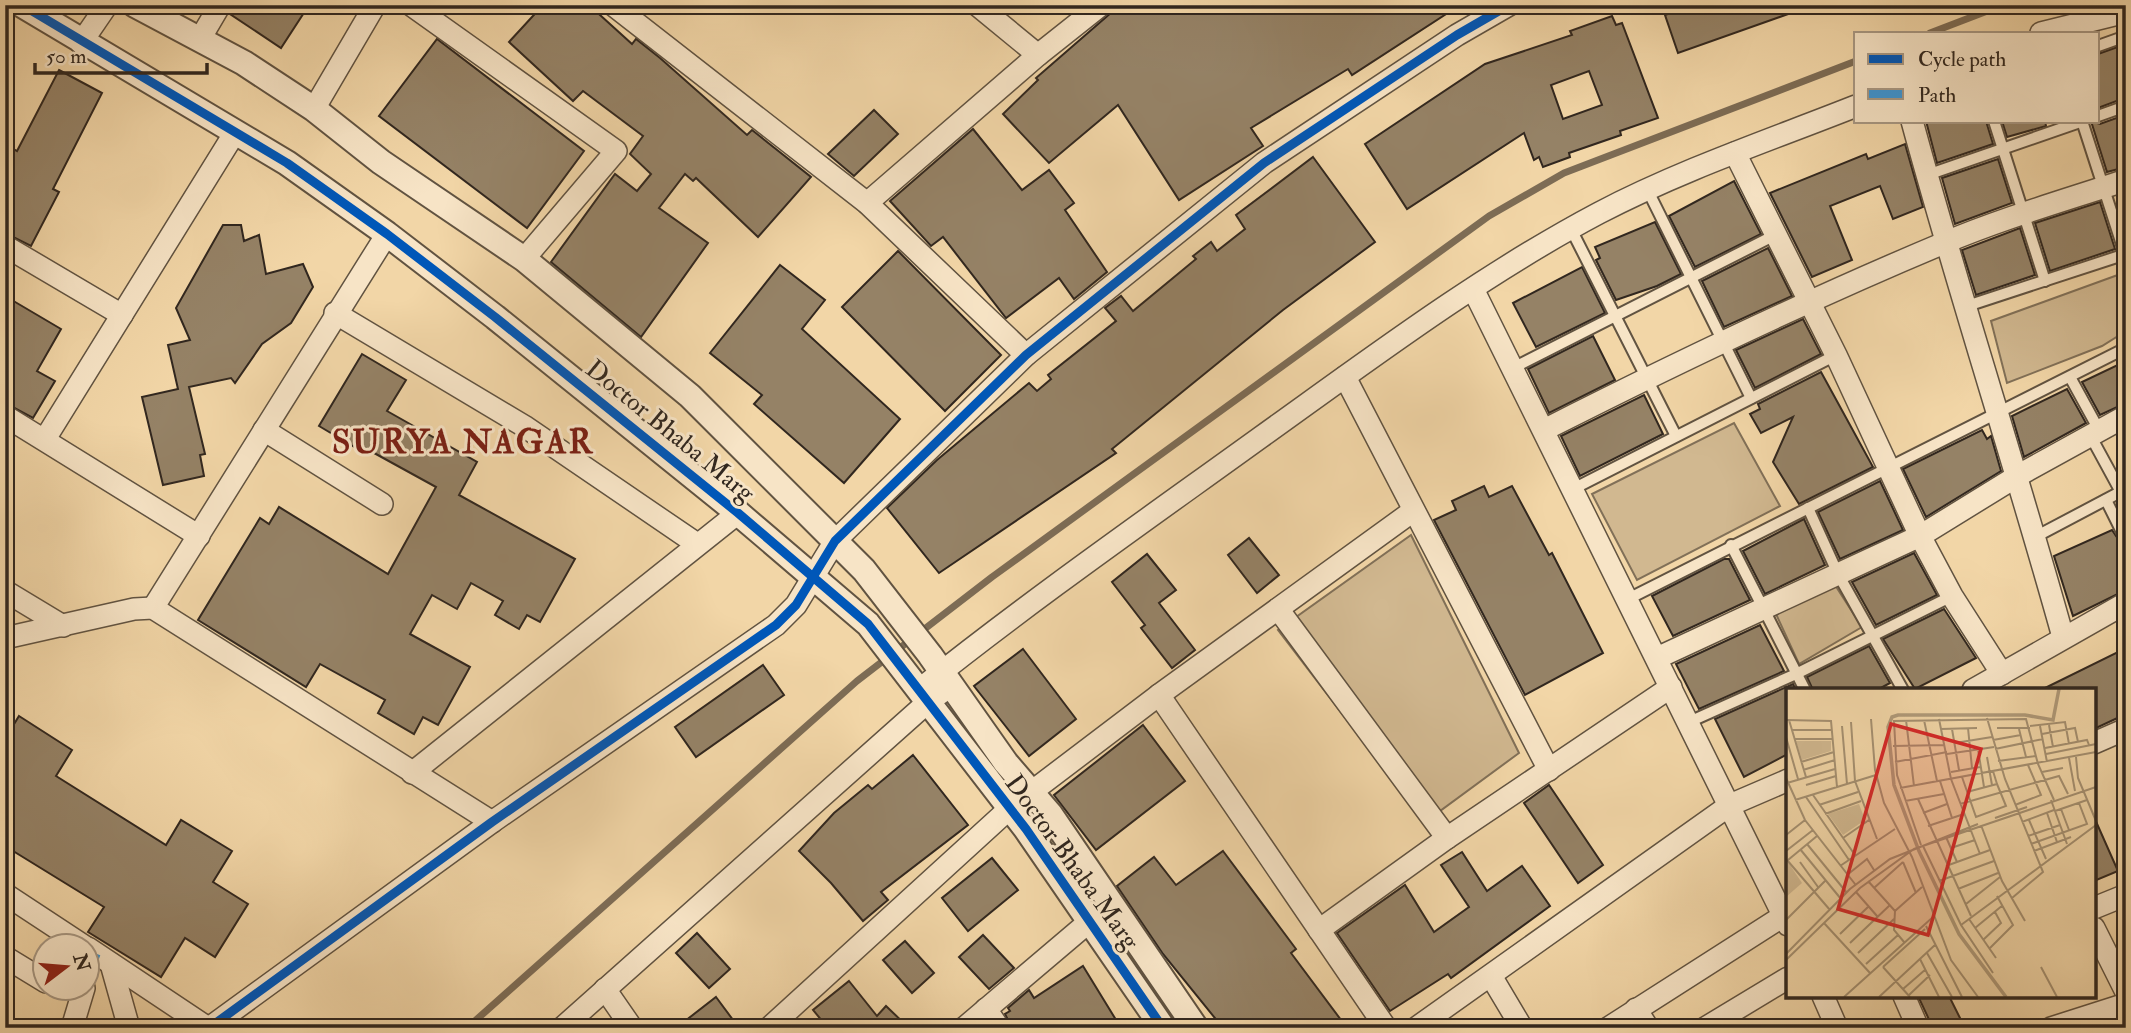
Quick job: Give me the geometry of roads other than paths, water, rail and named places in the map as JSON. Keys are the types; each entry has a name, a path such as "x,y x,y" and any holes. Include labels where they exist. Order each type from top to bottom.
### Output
{"street":[{"name":"Doctor Bhaba Marg","path":"22,5 81,43 287,163 387,234 495,317 737,513 868,624 1009,808 1163,1028"},
{"path":"81,43 107,5"},
{"name":"Doctor Bhaba Marg","path":"135,5 244,63 314,109 381,162 524,259 690,396 864,570 1030,793 1050,814 1196,1028"},
{"path":"200,39 220,5"},
{"path":"314,109 375,5"},
{"path":"411,5 616,150 524,259"},
{"path":"977,5 1038,55"},
{"path":"867,203 1038,55 1101,5"},
{"path":"102,958 209,1028 492,822 776,625 796,605 811,576 835,541 1026,355 1264,163 1457,36 1509,5"},
{"path":"626,9 867,203 1026,355"},
{"path":"2045,32 2126,12"},
{"path":"562,1028 919,688 1345,377 1473,289 1571,229 1648,191 1735,153 1854,107"},
{"path":"1912,122 1998,415 2019,475 2063,637"},
{"path":"45,439 234,134"},
{"path":"1735,153 1836,355 1920,536 1952,596 2002,674"},
{"path":"1544,430 1723,340 1809,301 1947,242 2126,180"},
{"path":"153,608 335,313 387,234"},
{"path":"5,246 122,315"},
{"path":"1473,289 1786,920 1608,1028"},
{"path":"335,313 524,426 697,544"},
{"path":"1345,377 1549,770"},
{"path":"5,416 199,536"},
{"path":"1657,657 1765,610 1920,536 2019,475 2126,416"},
{"path":"264,430 382,504"},
{"path":"781,1023 1009,808 1159,695 1413,511"},
{"path":"412,773 737,513"},
{"path":"5,591 64,626"},
{"path":"1980,688 2063,637 2126,603"},
{"path":"5,638 134,609 153,608 492,822"},
{"path":"1278,609 1447,838"},
{"path":"1320,930 1447,838 1671,687"},
{"path":"1159,695 1386,1028"},
{"path":"2096,743 2123,736"},
{"path":"1416,1028 1730,805 1786,781"},
{"path":"5,894 63,932"},
{"path":"2096,907 2126,895"},
{"path":"964,1028 1090,921"},
{"path":"2096,932 2126,992"},
{"path":"5,957 32,973"},
{"path":"111,964 129,1028"},
{"path":"1491,976 1522,1028"},
{"path":"1705,1028 1786,979"},
{"path":"605,989 632,1028"},
{"path":"1824,998 1838,1028"},
{"path":"1905,998 1918,1028"},
{"path":"72,1028 80,1002"},
{"path":"2051,1028 2126,1003"},
{"path":"986,1009 999,1028"},
{"path":"1636,1009 1648,1028"}],"lane":[{"path":"2100,45 2126,36"},
{"path":"2100,115 2126,106"},
{"path":"1994,122 2045,281"},
{"path":"1927,175 2079,122"},
{"path":"1967,306 2126,254 2082,122"},
{"path":"1648,191 1751,398"},
{"path":"1571,229 1676,436"},
{"path":"1513,369 1777,234"},
{"path":"1628,599 1731,545 1998,415 2126,348"},
{"path":"1573,489 1836,355"},
{"path":"2035,537 2123,491 2070,377"},
{"path":"2106,500 2126,540"},
{"path":"1808,508 1839,575 1902,688"},
{"path":"1731,545 1804,688"},
{"path":"1689,722 1796,674 1952,596"}],"waterway":[{"path":"1933,32 2003,5"},
{"path":"467,1028 857,681 992,577 1489,216 1564,173 1854,62"}],"district":[{"name":"SURYA NAGAR","path":"463,442"}]}
